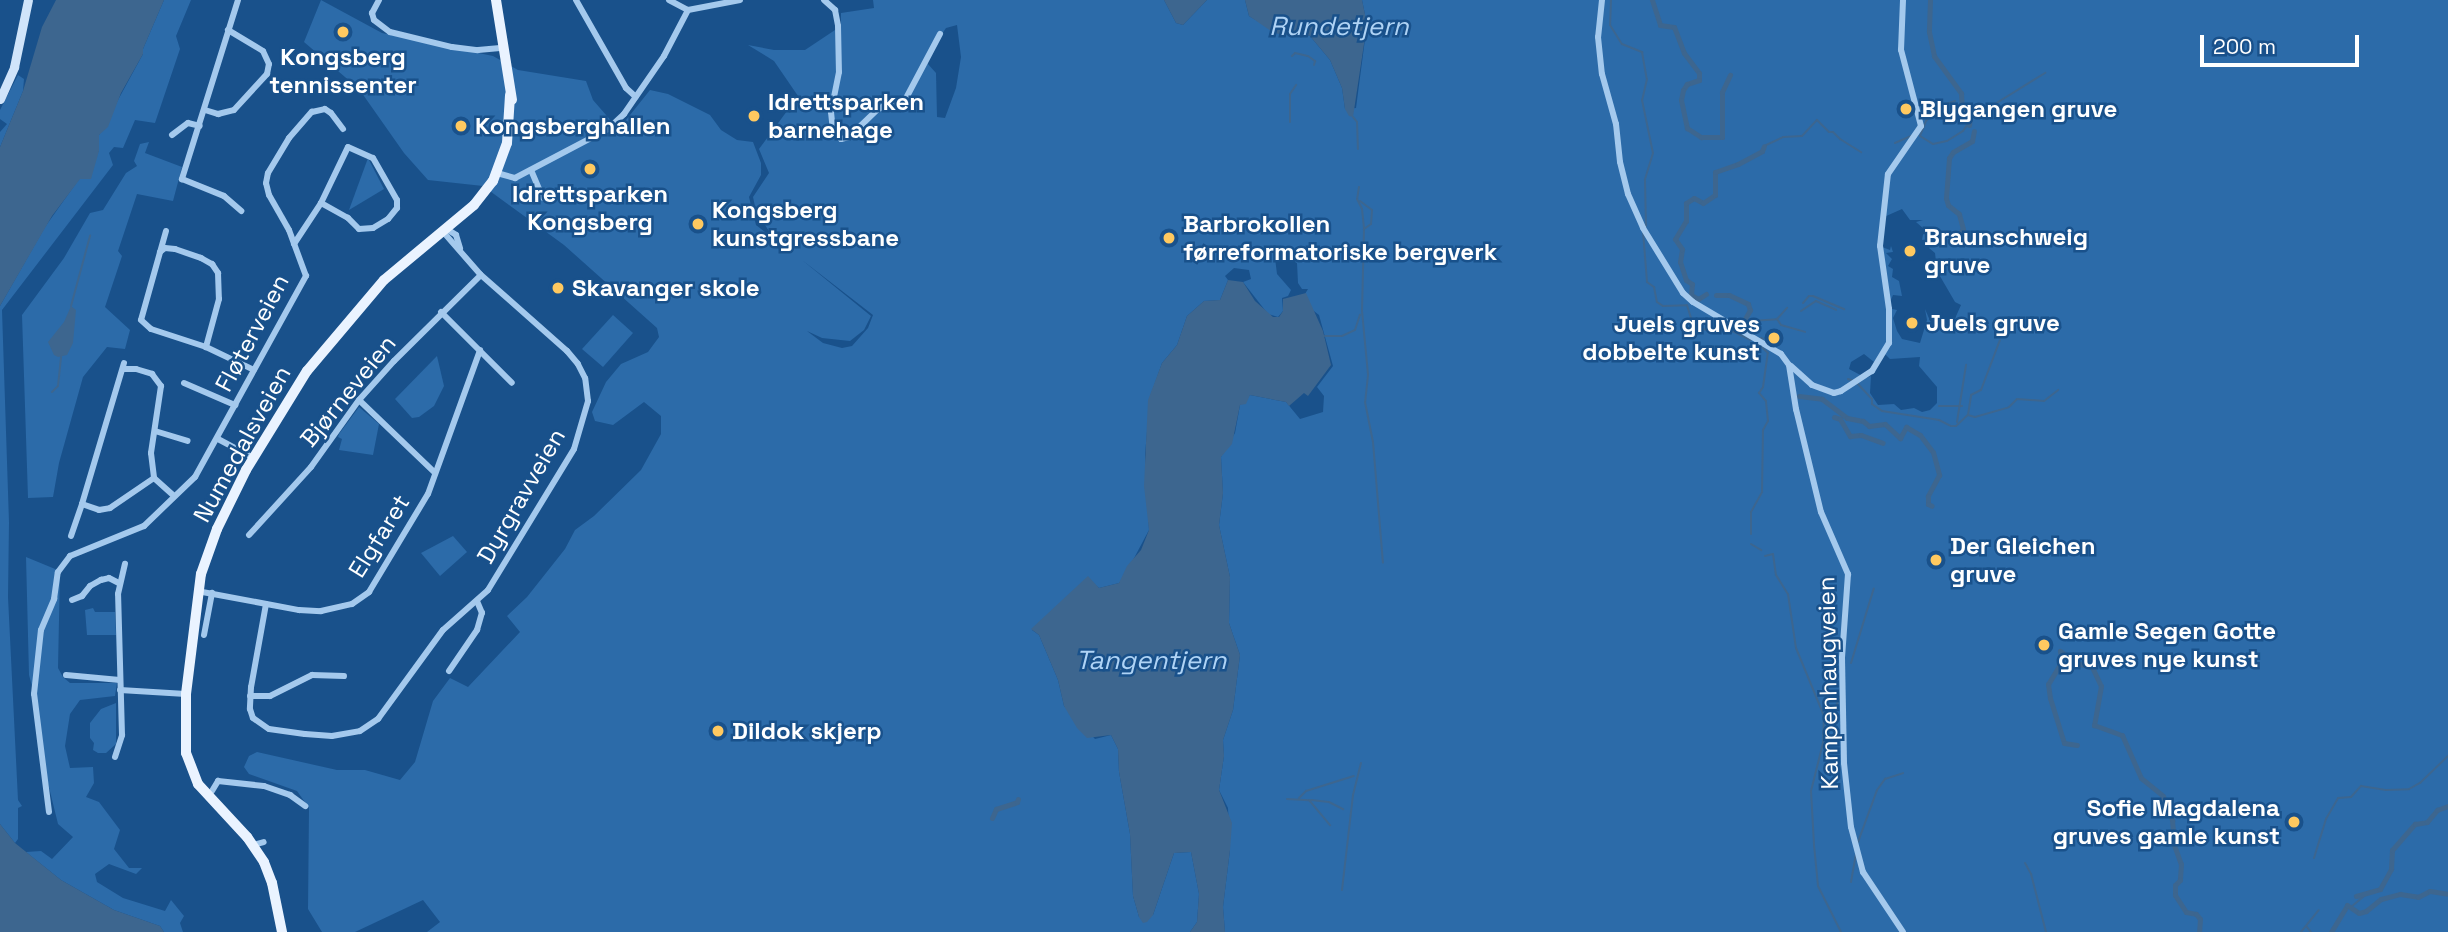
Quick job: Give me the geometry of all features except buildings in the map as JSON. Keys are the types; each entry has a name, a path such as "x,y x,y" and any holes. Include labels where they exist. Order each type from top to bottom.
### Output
{"main road":[{"path":"0,99 13,67 28,0"},
{"name":"Numedalsveien","path":"282,932 272,883 253,845 208,797 191,769 184,734 197,591 214,537 253,458 307,371 384,280 447,230 500,174 507,143 510,95 496,0"}],"street":[{"path":"238,0 182,180 224,196 242,211"},
{"path":"379,0 372,13 374,20 390,32 452,47 478,50 503,48"},
{"path":"576,0 626,88 636,97"},
{"path":"669,0 688,10 740,0"},
{"path":"824,0 835,10 838,26 839,72 831,112 833,130 841,139 849,137 887,104 904,102 940,34"},
{"path":"1602,0 1598,37 1602,74 1616,124 1620,162 1628,194 1643,228 1683,293 1693,302 1781,354 1789,365 1812,385 1833,393 1842,391 1871,371 1889,343 1889,309 1880,246 1888,174 1921,126 1901,50 1903,0"},
{"path":"500,174 511,179 531,170 602,134 625,114 664,56 688,10"},
{"path":"205,110 218,114 234,110 267,74 269,64 264,51 228,30"},
{"name":"Fløterveien","path":"49,812 34,694 39,640 54,599 58,572 70,556 144,526 195,477 306,276 294,244 269,195 266,183 268,173 289,138 312,112 324,110 331,113 343,129"},
{"path":"172,135 188,123 200,126"},
{"path":"294,244 321,203 350,147 373,158 397,200 397,208 388,219 373,228 359,229 348,218 321,203"},
{"path":"531,170 543,198"},
{"name":"Dyrgravveien","path":"250,696 253,718 269,729 332,737 360,731 378,719 443,630 477,601 507,562 574,449 588,401 585,378 573,356 481,275 447,230"},
{"path":"166,231 141,320 151,329 206,347 254,370"},
{"path":"160,252 165,248 175,249 201,257 212,264 218,273 219,299 206,347"},
{"name":"Bjørneveien","path":"249,535 311,467 359,400 441,312 481,275"},
{"path":"441,312 512,383"},
{"name":"Elgfaret","path":"197,591 299,610 335,610 352,604 369,592 418,514 480,350"},
{"name":"Kampenhaugveien","path":"1789,365 1796,409 1821,512 1848,574 1842,658 1844,763 1852,827 1863,872 1903,932"},
{"path":"71,536 124,366 143,370 158,378 161,397 152,453 154,478 174,496"},
{"path":"184,383 235,405"},
{"path":"359,400 435,473"},
{"path":"155,431 187,441"},
{"path":"218,439 253,458"},
{"path":"82,504 99,510 110,508 154,478"},
{"path":"115,757 122,735 119,583 125,565"},
{"path":"72,600 82,596 90,586 101,580 109,578 119,583"},
{"path":"204,635 212,593"},
{"path":"449,671 477,630 482,613 477,601"},
{"path":"266,604 250,696 270,696 312,675 344,676"},
{"path":"66,675 120,680"},
{"path":"120,690 186,694"},
{"path":"212,792 218,781 264,786 290,795 306,806"},
{"path":"253,845 264,842"}],"shaded area":[{"path":"164,0 191,0 176,36 180,49 155,123 135,120 123,148 114,147 109,153 113,165 2,310 9,522 8,597 18,800 22,806 18,808 18,839 15,843 0,824 0,306 45,227 99,151 99,135 143,54"},
{"path":"321,0 382,33 493,56 518,70 586,81 593,100 613,123 626,120 650,90 668,94 710,115 721,130 737,140 753,142 761,163 761,175 749,197 756,225 774,239 756,211 753,197 769,173 759,149 798,96 774,61 748,45 774,50 805,50 841,26 841,13 874,8 873,0 1164,0 1176,23 1183,25 1207,0 1245,0 1249,16 1281,35 1301,33 1310,36 1330,60 1342,88 1345,109 1356,108 1367,24 1362,0 2448,0 2448,932 1225,932 1223,907 1230,850 1228,808 1219,790 1224,756 1223,740 1233,710 1240,655 1229,623 1230,577 1219,525 1223,493 1221,457 1235,433 1240,405 1250,395 1286,402 1300,419 1323,412 1324,396 1317,387 1333,366 1319,315 1310,308 1305,294 1308,289 1302,289 1298,283 1297,263 1279,255 1275,258 1277,274 1291,290 1288,296 1282,298 1283,311 1278,317 1268,314 1243,282 1251,279 1249,270 1234,268 1225,276 1228,280 1220,300 1204,301 1187,316 1177,345 1162,363 1150,397 1145,455 1149,530 1124,577 1119,583 1099,588 1089,580 1032,630 1039,635 1058,680 1064,706 1095,739 1111,735 1118,749 1119,772 1130,834 1133,896 1139,917 1153,915 1174,853 1191,852 1199,894 1197,922 1190,932 427,932 440,922 423,900 355,932 322,932 308,909 309,808 297,791 249,774 244,767 249,756 257,752 337,770 365,770 400,780 415,762 433,701 450,678 468,687 520,632 507,616 527,597 565,549 575,530 594,516 641,470 661,434 661,416 644,402 613,425 595,421 592,412 606,382 621,364 648,352 659,337 657,328 564,245 483,186 428,180 404,153 359,89 304,42","holes":["957,25 961,57 956,88 945,118 937,117 936,73 927,63 929,53 946,28","1902,209 1910,220 1923,220 1916,222 1924,229 1922,240 1934,240 1929,248 1935,253 1937,271 1955,302 1961,305 1949,332 1943,325 1931,323 1925,309 1927,320 1920,343 1902,339 1897,331 1893,318 1897,310 1892,309 1890,302 1893,295 1902,296 1899,281 1892,277 1893,269 1888,266 1892,259 1886,253 1893,252 1891,246 1890,250 1882,247 1884,217","802,260 873,315 868,328 852,346 842,348 823,343 807,331 822,338 850,341 864,330 871,316","1884,353 1890,359 1920,357 1919,366 1937,387 1937,403 1930,410 1922,412 1914,408 1901,410 1894,404 1878,405 1870,393 1871,376 1866,378 1849,369 1851,362 1864,354 1874,362"]},
{"path":"18,75 24,79 23,91 0,147 0,132 7,124 0,119 0,110"},
{"path":"149,142 145,153 182,167 173,201 137,194 118,251 122,256 105,307 130,330 125,349 107,347 83,377 59,463 53,497 28,498 22,315 64,258 90,213 103,210 126,173 137,166 134,161 140,144"},
{"path":"368,158 384,189 349,210"},
{"name":"Skavanger skole","path":"613,315 633,333 603,367 582,349"},
{"path":"437,356 444,386 434,406 419,417 412,418 395,399"},
{"path":"359,407 379,424 373,455 339,450 342,439 338,437 339,434"},
{"path":"453,536 467,552 440,576 421,553"},
{"path":"26,557 60,571 58,668 63,677 70,683 117,683 115,696 80,700 70,714 65,746 70,768 93,767 94,783 86,797 99,802 120,830 114,849 129,868 142,868 136,874 109,864 95,874 97,882 123,898 165,911 171,900 184,916 180,923 183,932 164,932 160,926 114,910 61,880 26,852 41,851 52,859 73,837 58,824 46,775 36,701 29,675"},
{"path":"93,608 95,612 115,612 116,635 87,635 85,610"},
{"path":"116,703 116,744 106,753 98,753 93,750 90,723 101,709"}],"water":[{"path":"56,0 164,0 143,54 121,93 108,127 99,135 99,151 91,179 80,179 52,216 0,306 0,147 23,91 42,27"},
{"name":"Rundetjern","path":"1164,0 1207,0 1183,25 1176,23"},
{"name":"Rundetjern","path":"1245,0 1362,0 1367,24 1353,117 1349,116 1345,109 1342,88 1330,60 1310,36 1301,33 1281,35 1271,31 1249,16"},
{"name":"Tangentjern","path":"1228,280 1243,282 1255,301 1273,317 1279,317 1283,311 1283,299 1306,293 1323,331 1331,365 1308,396 1304,393 1289,406 1286,402 1250,395 1246,404 1240,405 1232,444 1221,457 1223,493 1219,525 1230,577 1229,623 1240,655 1233,710 1223,740 1224,756 1219,790 1232,823 1223,907 1225,932 1190,932 1197,922 1199,894 1191,852 1174,853 1153,915 1143,923 1139,917 1133,896 1130,834 1119,772 1118,749 1111,735 1087,738 1077,728 1064,706 1058,680 1039,635 1031,629 1088,576 1099,588 1119,583 1127,566 1141,550 1149,530 1144,486 1148,400 1162,363 1177,345 1187,316 1204,301 1220,300"},
{"path":"71,306 76,310 73,343 67,355 58,357 54,355 48,342 64,322"},
{"path":"0,824 15,843 61,880 114,910 160,926 164,932 0,932"}],"waterway":[{"path":"1611,0 1610,25 1622,44 1642,52 1647,79 1642,100 1653,153 1645,180 1646,226"},
{"path":"1652,0 1660,25 1674,27 1684,53 1699,73 1699,80 1687,84 1681,100 1687,128 1701,137 1722,137 1722,92 1730,75"},
{"path":"1930,0 1929,32 1934,56 1961,93 1962,110"},
{"path":"1292,56 1295,53 1308,56 1315,61 1314,65"},
{"path":"1974,117 2045,73"},
{"path":"1290,122 1290,94 1296,85"},
{"path":"1955,101 1943,105 1926,121 1920,136 1933,144 1947,141 1963,131 1971,119"},
{"path":"1954,112 1963,110 1970,116 1969,125"},
{"path":"1353,117 1357,122 1358,149"},
{"path":"1764,146 1783,137 1802,136 1817,120 1829,132 1833,132 1861,152"},
{"path":"1960,232 1963,229 1959,214 1948,205 1946,198 1949,158 1953,152 1972,141 1974,131"},
{"path":"1895,143 1911,136"},
{"path":"1706,294 1698,299 1691,295 1692,284 1686,280 1680,262 1682,249 1675,239 1686,221 1686,203 1694,198 1703,203 1715,195 1715,172 1738,164 1762,151 1764,146"},
{"path":"1359,187 1357,199 1362,209 1364,229 1362,311 1368,375 1365,402 1373,442 1383,563"},
{"path":"1360,201 1372,210 1371,224 1364,229"},
{"path":"1643,231 1647,282 1654,287 1657,302 1663,306 1687,305 1691,318 1700,328 1707,330"},
{"path":"71,306 90,236"},
{"path":"1716,295 1729,295 1748,304 1750,310 1743,322"},
{"path":"1803,303 1809,296 1813,296 1844,309"},
{"path":"1801,311 1816,301 1836,310"},
{"path":"1741,327 1751,321 1777,319 1787,308"},
{"path":"1325,336 1342,336 1355,330 1360,315"},
{"path":"1777,319 1781,325 1805,332"},
{"path":"1739,323 1743,322"},
{"path":"1719,331 1728,329 1751,340"},
{"path":"1968,415 1971,395 1981,390 2000,340"},
{"path":"1751,534 1751,512 1762,492 1763,430 1768,421 1766,401 1759,393 1763,387 1768,353 1756,342"},
{"path":"52,392 58,386 61,356"},
{"path":"1957,422 1966,365"},
{"path":"1848,379 1854,381"},
{"path":"1857,383 1872,399 1872,404 1882,411 1939,420 1951,426 1956,426 1968,415 1975,417 2009,407 2017,399 2044,401 2058,390"},
{"path":"1799,396 1822,399 1847,418 1863,421 1869,426 1885,424 1900,438 1906,427 1920,435 1933,452 1939,475 1928,496 1928,504 1932,506"},
{"path":"1939,406 1962,406"},
{"path":"1834,417 1840,419 1850,436 1861,435 1883,443"},
{"path":"1751,544 1761,550"},
{"path":"1765,556 1773,554 1776,575 1788,594 1796,648 1824,716 1823,743 1811,791 1814,845 1818,886 1841,932"},
{"path":"1851,663 1874,588"},
{"path":"2060,651 2076,663 2092,667 2101,686 2094,725 2122,735 2141,778 2163,796 2172,820 2174,845 2181,864 2175,895 2186,912 2196,914 2200,919 2199,932"},
{"path":"2060,651 2062,661 2048,684 2050,698 2064,743 2077,745"},
{"path":"1828,724 1840,697"},
{"path":"2314,858 2326,819 2338,798 2351,797 2361,786 2386,790 2409,789 2420,783 2448,756"},
{"path":"1342,890 1353,795 1361,763"},
{"path":"1858,842 1877,790 1885,779 1903,773"},
{"path":"1299,798 1306,791 1354,776"},
{"path":"992,818 996,809 1017,802 1018,799"},
{"path":"1287,799 1309,800 1330,825"},
{"path":"1311,800 1329,802 1343,809"},
{"path":"2356,896 2380,889 2391,869 2392,850 2415,824 2427,822 2437,810 2448,806"},
{"path":"1851,882 1856,853"},
{"path":"2025,863 2031,874 2046,932"},
{"path":"2351,907 2370,891"},
{"path":"2331,932 2347,905 2359,913 2381,899 2400,894 2418,897 2430,891 2448,894"},
{"path":"2301,932 2319,910"},
{"path":"2306,926 2311,932"}],"place":[{"name":"Kongsberg tennissenter","path":"343,32"},
{"name":"Blygangen gruve","path":"1906,109"},
{"name":"Idrettsparken barnehage","path":"754,116"},
{"name":"Kongsberghallen","path":"461,126"},
{"name":"Idrettsparken Kongsberg","path":"590,169"},
{"name":"Kongsberg kunstgressbane","path":"698,224"},
{"name":"Barbrokollen førreformatoriske bergverk","path":"1169,238"},
{"name":"Braunschweig gruve","path":"1910,251"},
{"name":"Skavanger skole","path":"558,288"},
{"name":"Juels gruve","path":"1912,323"},
{"name":"Juels gruves dobbelte kunst","path":"1774,338"},
{"name":"Der Gleichen gruve","path":"1936,560"},
{"name":"Gamle Segen Gotte gruves nye kunst","path":"2044,645"},
{"name":"Dildok skjerp","path":"718,731"},
{"name":"Sofie Magdalena gruves gamle kunst","path":"2294,822"}]}
